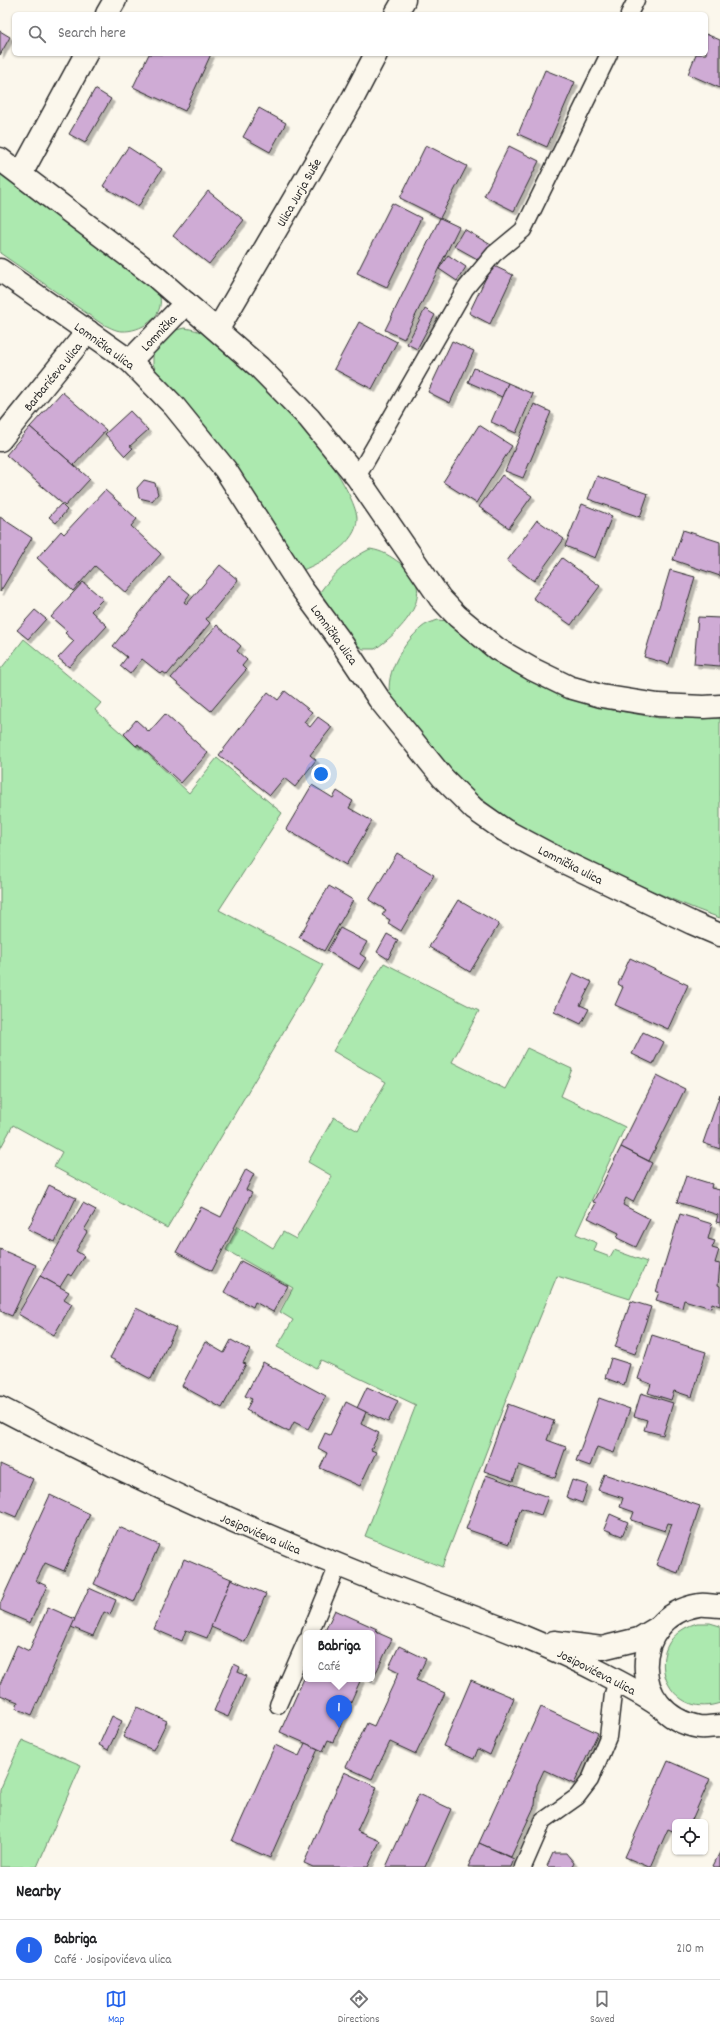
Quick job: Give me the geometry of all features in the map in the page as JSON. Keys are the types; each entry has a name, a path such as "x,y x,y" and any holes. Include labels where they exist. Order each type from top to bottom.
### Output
{"street":[{"path":"108,12 115,0"},
{"path":"397,12 404,0"},
{"path":"20,174 85,56"},
{"name":"Ulica Jurja Suše","path":"218,329 353,98 375,56"},
{"path":"0,159 156,277 218,329 259,367 309,418 357,477 440,598 457,616 497,649 532,669 570,687 601,696 658,705 704,707 720,706"},
{"name":"Lomnička ulica","path":"0,270 130,360 174,406 204,441 229,475 302,589 339,639 379,699 443,778 474,809 504,830 566,863 720,935"},
{"name":"Lomnička","path":"130,360 186,303"},
{"name":"Barbarićeva ulica","path":"0,440 88,331"},
{"name":"Josipovićeva ulica","path":"0,1408 155,1485 278,1541 531,1639 580,1661 642,1693 678,1720 700,1727 720,1726"},
{"name":"Josipovićeva ulica","path":"531,1639 602,1648 639,1639 659,1627 679,1611 699,1605 720,1606"},
{"path":"659,1627 646,1651 645,1667 649,1688 661,1707"}],"lane":[{"path":"630,12 636,0"},
{"path":"357,477 465,289 494,254 524,230 608,56"},
{"path":"311,1630 338,1565"},
{"path":"278,1705 303,1648"},
{"path":"523,1867 544,1821 576,1797 590,1780 608,1737 613,1694 617,1681"}],"green space":[{"path":"0,173 150,282 160,297 160,305 154,317 143,326 136,329 119,331 114,329 102,324 0,253"},
{"path":"184,328 196,330 212,338 228,350 295,419 327,457 353,503 357,518 356,527 352,536 329,557 303,570 158,375 153,364 153,349 172,331"},
{"path":"370,549 383,552 390,556 412,574 417,586 417,598 406,621 386,641 375,649 363,649 352,641 320,592 330,579 342,568 356,557"},
{"path":"438,620 449,621 565,696 609,709 658,718 720,718 720,918 673,900 603,869 534,834 492,807 443,764 390,696 389,687 393,668 402,650 414,635 423,627"},
{"path":"24,639 101,703 95,710 137,747 138,745 189,793 217,758 282,813 219,910 323,965 167,1228 54,1167 62,1152 13,1125 0,1149 0,670"},
{"path":"384,963 479,1011 452,1062 505,1089 527,1048 572,1069 561,1096 625,1127 576,1234 597,1243 594,1251 610,1257 614,1250 647,1262 630,1299 557,1276 506,1400 442,1567 365,1536 416,1405 321,1360 316,1368 277,1347 293,1320 280,1312 293,1288 226,1250 238,1226 273,1248 283,1232 296,1239 332,1176 308,1162 334,1117 358,1131 386,1082 333,1051"},
{"path":"697,1623 710,1623 720,1626 720,1703 701,1706 685,1701 673,1691 665,1677 663,1661 668,1646 679,1632"},
{"path":"22,1740 81,1765 37,1867 0,1867 0,1790"}],"building":[{"path":"0,31 10,37 0,55"},
{"path":"708,35 720,40 720,88 688,74 695,56 708,56"},
{"path":"148,56 210,56 185,111 133,87"},
{"path":"545,70 575,82 547,147 518,134"},
{"path":"95,89 111,99 85,143 69,134"},
{"path":"259,108 286,123 270,152 243,137"},
{"path":"426,145 467,166 440,218 400,198"},
{"path":"509,146 539,161 514,211 484,196"},
{"path":"128,147 162,169 138,207 103,186"},
{"path":"208,191 244,220 209,264 173,236"},
{"path":"392,203 421,218 387,287 357,273"},
{"path":"440,218 459,227 404,339 385,330"},
{"path":"464,229 491,245 481,261 454,246"},
{"path":"448,255 466,267 457,281 439,269"},
{"path":"492,265 513,275 490,324 469,313"},
{"path":"425,309 435,315 417,349 407,344"},
{"path":"359,322 397,342 372,389 334,369"},
{"path":"452,341 474,351 450,403 428,392"},
{"path":"474,368 508,383 502,397 468,382"},
{"path":"508,383 533,394 516,433 491,422"},
{"path":"62,392 106,430 74,465 30,427"},
{"path":"534,404 551,412 523,478 505,471"},
{"path":"130,411 148,430 130,446 133,448 125,456 105,434"},
{"path":"479,425 512,446 476,503 443,482"},
{"path":"30,427 90,479 65,506 6,455"},
{"path":"502,475 532,496 509,528 479,507"},
{"path":"597,476 648,494 640,517 588,499"},
{"path":"144,480 155,483 158,494 152,501 139,498 137,488"},
{"path":"105,490 137,519 131,526 161,554 126,593 95,566 73,591 37,558 61,531 64,534"},
{"path":"61,504 67,510 56,523 49,517"},
{"path":"582,504 612,516 595,558 565,546"},
{"path":"0,517 32,538 0,592"},
{"path":"537,520 564,539 534,581 507,561"},
{"path":"683,530 720,542 720,576 673,560"},
{"path":"562,558 600,586 571,625 533,598"},
{"path":"220,565 238,580 206,619 210,623 167,675 163,672 161,674 142,659 130,674 120,666 127,657 113,646 169,577 190,594 184,602 187,604"},
{"path":"670,570 695,577 669,664 644,657"},
{"path":"83,582 103,599 91,611 107,626 69,667 58,658 74,641 65,633 67,631 51,617"},
{"path":"35,610 46,619 28,639 17,630"},
{"path":"698,617 720,618 720,666 694,664"},
{"path":"217,625 241,646 237,651 247,660 242,666 246,670 211,711 171,678"},
{"path":"285,691 312,712 304,722 310,727 318,717 332,727 310,755 316,760 295,787 284,778 270,795 219,755 268,692 278,700"},
{"path":"165,714 208,753 181,783 138,744 136,746 124,734 136,720 149,732"},
{"path":"312,785 333,798 337,791 353,801 349,808 372,821 346,865 286,829"},
{"path":"397,853 434,875 401,931 388,923 390,920 382,915 386,910 369,900"},
{"path":"329,886 353,900 324,951 299,937"},
{"path":"458,900 499,924 470,972 429,947"},
{"path":"340,928 367,942 360,954 366,958 359,969 327,951"},
{"path":"387,934 398,940 388,959 377,952"},
{"path":"630,958 688,985 668,1029 615,1005 623,987 618,984"},
{"path":"573,973 592,982 580,1005 589,1009 581,1024 554,1011"},
{"path":"643,1032 664,1042 653,1064 632,1054"},
{"path":"657,1075 685,1089 649,1161 621,1147"},
{"path":"720,1094 720,1149 703,1143"},
{"path":"621,1147 652,1163 633,1202 626,1198 623,1205 650,1219 636,1247 617,1238 619,1233 588,1218 596,1203 593,1202"},
{"path":"246,1169 254,1174 246,1190 252,1193 212,1271 176,1252 201,1207 221,1217"},
{"path":"686,1176 712,1184 711,1188 720,1190 720,1223 716,1222 718,1215 677,1202"},
{"path":"49,1185 76,1198 55,1242 28,1229"},
{"path":"83,1203 96,1210 84,1230 87,1232 76,1251 84,1256 71,1276 68,1274 60,1287 40,1276"},
{"path":"680,1214 712,1224 708,1239 715,1241 712,1248 719,1250 715,1263 720,1264 718,1285 720,1286 720,1306 712,1303 711,1308 684,1300 682,1308 656,1300 659,1292 656,1292"},
{"path":"0,1249 36,1265 12,1316 0,1311"},
{"path":"241,1261 288,1286 273,1312 255,1302 253,1307 224,1292"},
{"path":"40,1276 69,1292 64,1299 72,1304 54,1335 18,1314"},
{"path":"631,1301 651,1307 635,1354 615,1347"},
{"path":"136,1308 176,1328 151,1379 110,1358"},
{"path":"652,1335 706,1352 692,1397 674,1391 671,1400 648,1393 651,1384 638,1379"},
{"path":"231,1340 250,1350 243,1363 246,1364 222,1408 182,1386 205,1342 224,1353"},
{"path":"611,1358 630,1364 624,1385 605,1378"},
{"path":"263,1362 326,1396 308,1429 294,1422 289,1432 246,1410 252,1399 245,1396"},
{"path":"367,1387 398,1401 388,1422 357,1408"},
{"path":"641,1393 673,1403 663,1435 644,1430 647,1420 634,1416"},
{"path":"599,1398 630,1409 614,1453 597,1447 590,1466 576,1461"},
{"path":"346,1402 366,1412 361,1424 379,1433 371,1450 376,1452 360,1486 320,1468 327,1453 318,1448 325,1433 330,1435"},
{"path":"508,1404 554,1421 547,1440 566,1447 555,1478 519,1465 513,1481 484,1471"},
{"path":"0,1464 33,1479 16,1517 0,1510"},
{"path":"604,1474 700,1506 678,1573 656,1565 672,1524 668,1523 665,1531 631,1520 634,1512 620,1507 623,1498 598,1490"},
{"path":"486,1475 548,1497 541,1515 521,1508 509,1544 466,1529"},
{"path":"572,1480 588,1485 582,1503 566,1497"},
{"path":"50,1495 90,1514 64,1571 45,1563 36,1581 47,1586 30,1623 0,1610 0,1604"},
{"path":"610,1514 628,1522 622,1536 604,1529"},
{"path":"119,1527 159,1545 134,1602 94,1584"},
{"path":"184,1559 231,1579 207,1638 186,1630 182,1641 154,1629"},
{"path":"231,1579 266,1594 245,1642 211,1627"},
{"path":"89,1588 116,1600 110,1615 104,1612 93,1636 71,1627"},
{"path":"48,1607 75,1619 32,1715 16,1708 18,1702 0,1695 0,1684 17,1645 29,1651"},
{"path":"335,1610 377,1629 376,1632 392,1639 375,1675 375,1630 325,1630"},
{"path":"399,1646 426,1659 416,1680 445,1693 416,1754 390,1742 372,1779 346,1767 367,1723 374,1726 399,1672 389,1667"},
{"path":"234,1664 240,1667 238,1672 246,1676 228,1717 214,1711"},
{"path":"471,1680 514,1698 490,1755 478,1749 474,1759 443,1746"},
{"path":"303,1681 303,1682 360,1682 333,1742 328,1740 323,1751 280,1732"},
{"path":"137,1707 167,1721 153,1750 123,1737"},
{"path":"541,1707 598,1733 574,1784 544,1770 537,1785 535,1805 511,1857 479,1843"},
{"path":"112,1716 122,1721 108,1750 99,1745"},
{"path":"305,1743 318,1749 270,1858 232,1841 275,1745 299,1756"},
{"path":"668,1761 710,1779 692,1819 672,1819 672,1831 668,1829 651,1867 625,1857"},
{"path":"344,1772 377,1787 357,1831 380,1841 368,1867 313,1867 304,1863"},
{"path":"419,1794 451,1809 425,1867 386,1867"},
{"path":"479,1843 514,1859 511,1867 468,1867"},
{"path":"720,1852 720,1867 715,1867 713,1866"},
{"path":"553,1853 566,1853 574,1863 572,1867 548,1867 547,1866"}],"place":[{"name":"Babriga","path":"339,1728"}]}
